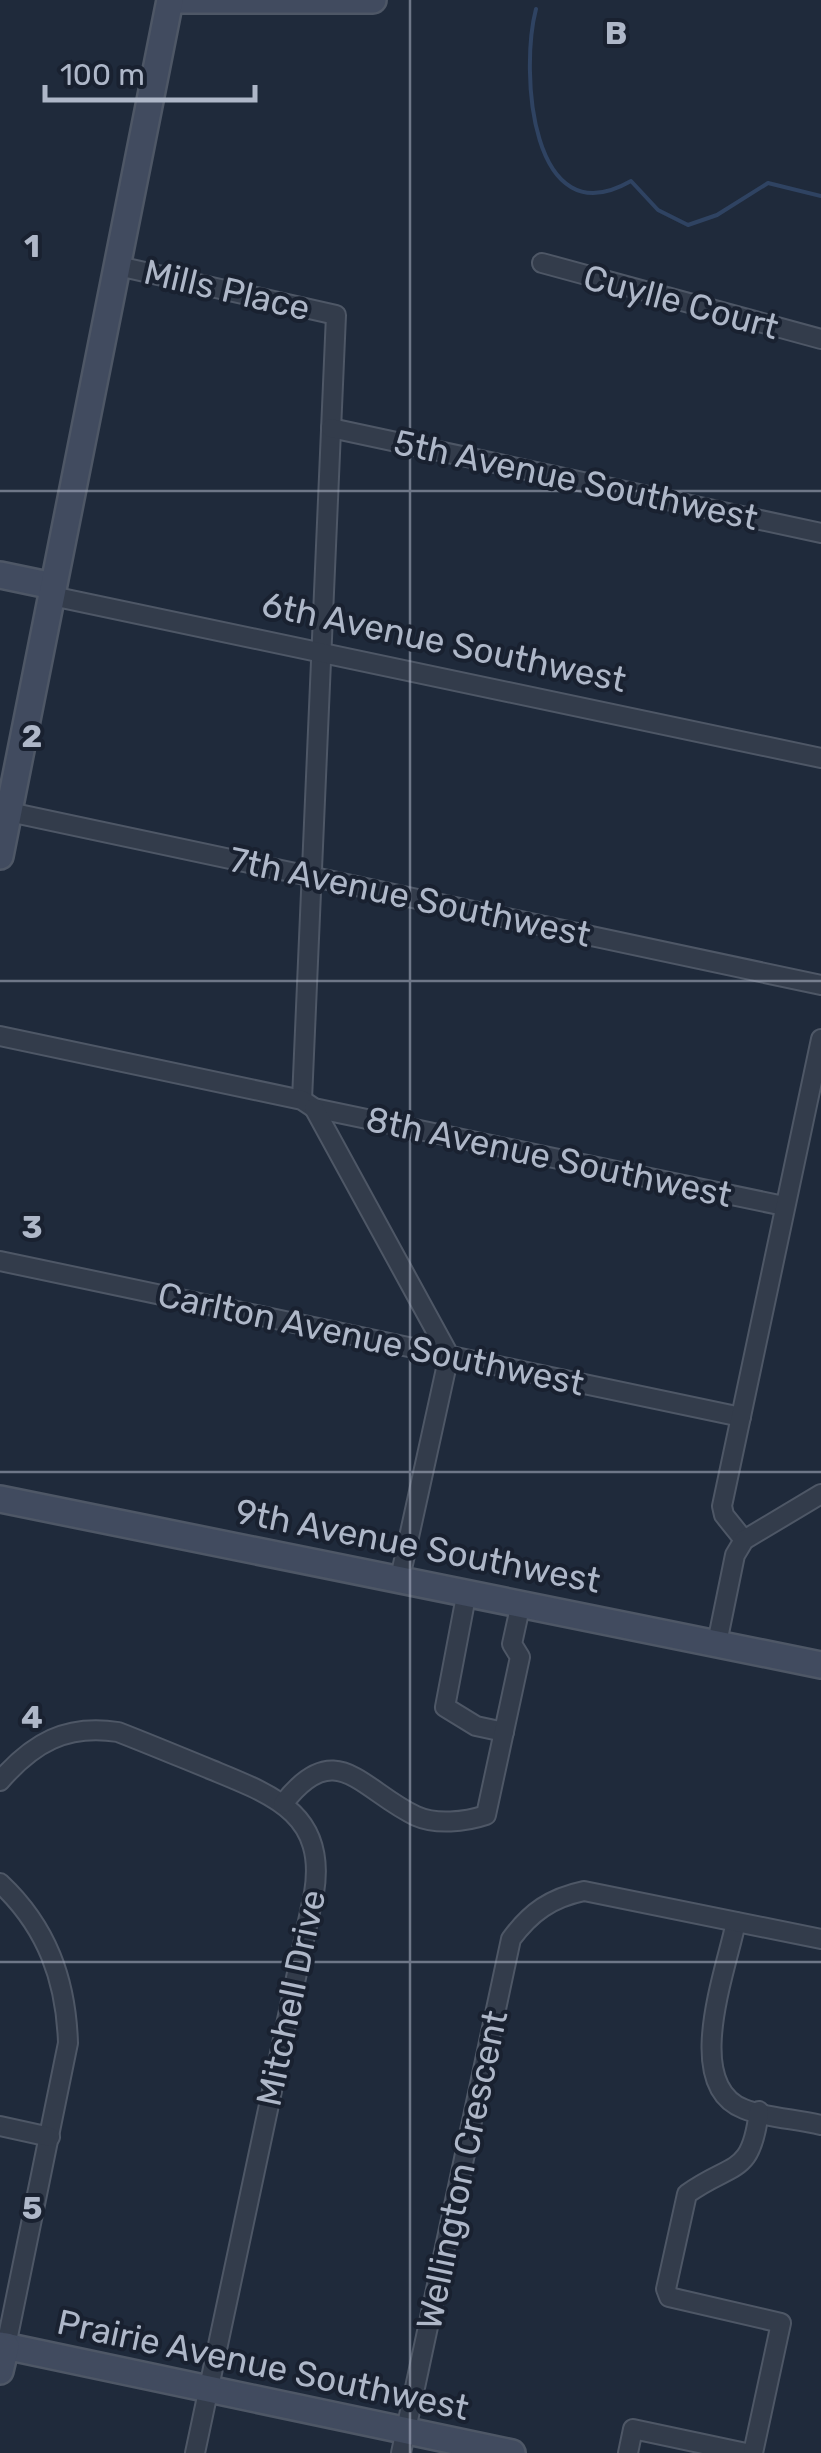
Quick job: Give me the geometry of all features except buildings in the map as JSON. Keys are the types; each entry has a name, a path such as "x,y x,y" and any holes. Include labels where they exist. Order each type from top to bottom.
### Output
{"street":[{"path":"0,856 5,811 170,0 373,0"},
{"name":"Cuylle Court","path":"542,263 821,338"},
{"name":"Mills Place","path":"118,266 336,315 331,428"},
{"path":"331,428 312,876 308,1104 449,1355 400,1578"},
{"name":"5th Avenue Southwest","path":"331,428 821,532"},
{"name":"6th Avenue Southwest","path":"0,575 52,591 322,652 821,758"},
{"name":"7th Avenue Southwest","path":"5,811 821,985"},
{"name":"8th Avenue Southwest","path":"0,1036 784,1206"},
{"path":"744,1540 724,1515 722,1506 821,1038"},
{"name":"Carlton Avenue Southwest","path":"0,1261 741,1417"},
{"path":"717,1642 735,1555 744,1540 821,1494"},
{"name":"9th Avenue Southwest","path":"0,1499 821,1665"},
{"path":"466,1592 445,1707 476,1726 504,1732"},
{"path":"283,1804 308,1775 328,1770 355,1774 419,1818 456,1822 486,1815 520,1657 512,1644 521,1602"},
{"name":"Mitchell Drive","path":"0,1780 37,1744 56,1735 97,1728 136,1739 260,1789 283,1804 307,1830 317,1872 196,2453"},
{"path":"0,1883 46,1942 67,2007 68,2043 2,2354"},
{"name":"Wellington Crescent","path":"403,2442 511,1939 548,1902 584,1891 736,1922"},
{"path":"821,1939 736,1922 710,2050 710,2067 724,2096 746,2110 821,2124"},
{"path":"628,2453 634,2429 749,2453 781,2322 669,2297 666,2289 687,2194 743,2163 752,2153 759,2112"},
{"path":"0,2126 50,2137"},
{"name":"Prairie Avenue Southwest","path":"2,2354 209,2389 403,2442 512,2453"}],"waterway":[{"path":"536,9 531,36 532,106 552,168 571,187 597,193 631,181 658,210 688,225 717,215 768,183 821,196"}]}
